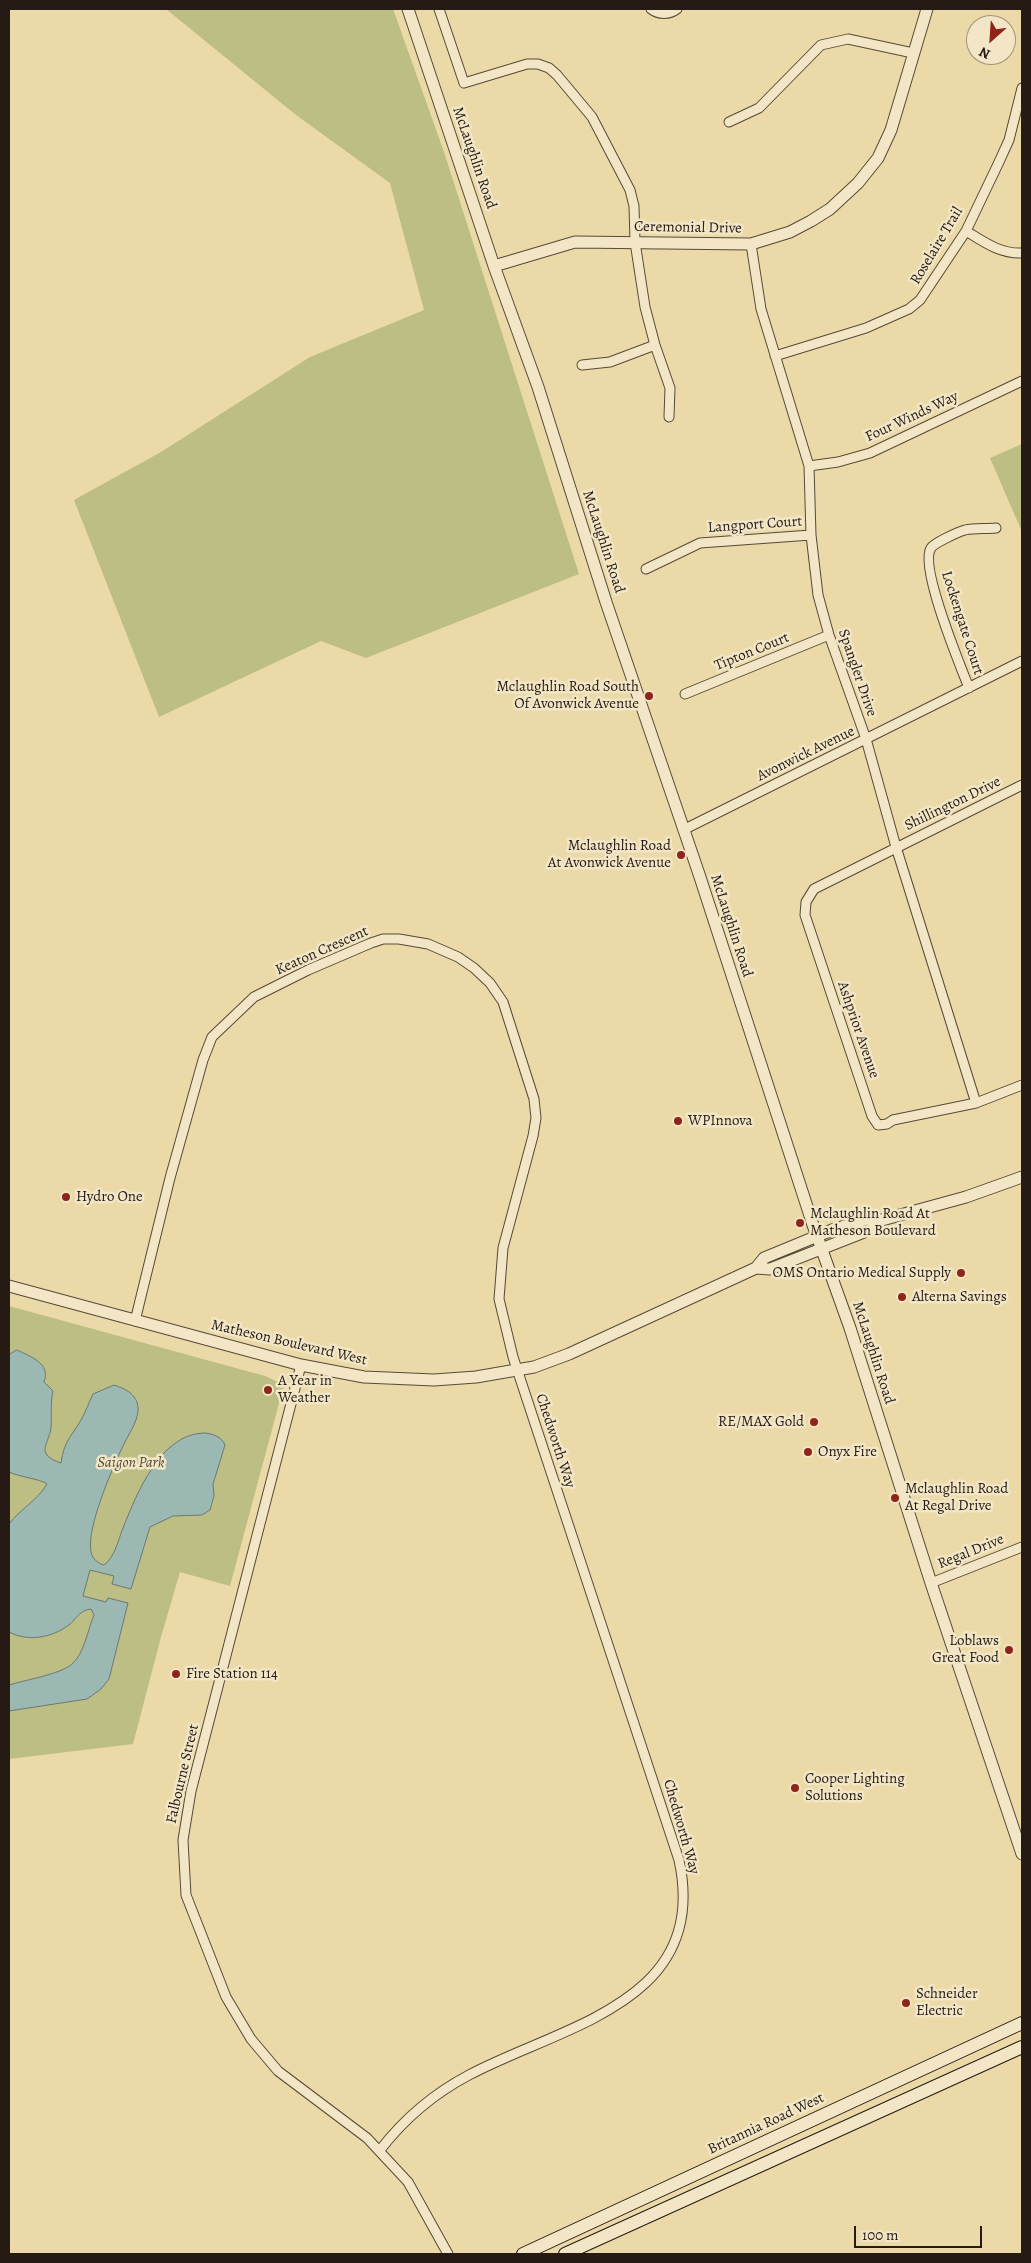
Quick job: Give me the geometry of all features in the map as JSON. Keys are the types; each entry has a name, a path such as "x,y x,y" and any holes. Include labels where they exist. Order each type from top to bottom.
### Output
{"main road":[{"name":"Britannia Road West","path":"523,2254 1022,2022"},
{"path":"565,2254 1022,2047"}],"street":[{"name":"McLaughlin Road","path":"408,9 494,266 538,386 603,594 858,1354 931,1583 1022,1854"},
{"path":"439,9 464,83 527,64 538,64 549,68 557,75 592,117 630,190 634,206 635,242 645,307 654,345 670,388 669,418"},
{"path":"651,9 662,14 677,9"},
{"name":"Ceremonial Drive","path":"494,266 574,242 751,244 790,232 811,221 830,209 858,183 878,158 891,130 927,9"},
{"path":"729,122 759,108 821,45 848,39 913,54"},
{"name":"Roselaire Trail","path":"775,356 866,328 909,309 920,300 966,231 1009,140 1022,88"},
{"path":"966,231 995,249 1009,253 1022,253"},
{"name":"Spangler Drive","path":"751,244 761,309 809,466 811,535 818,595 829,635 866,739 896,847 976,1103"},
{"path":"582,365 610,362 654,345"},
{"name":"Four Winds Way","path":"809,466 838,462 870,453 1022,381"},
{"name":"Lockengate Court","path":"969,688 934,590 928,560 929,550 933,545 964,530 996,528"},
{"name":"Langport Court","path":"646,569 700,543 811,535"},
{"name":"Tipton Court","path":"685,694 829,635"},
{"name":"Avonwick Avenue","path":"683,830 1022,661"},
{"name":"Shillington Drive","path":"896,847 1022,785"},
{"name":"Ashprior Avenue","path":"896,847 814,889 806,902 805,915 872,1116 878,1125 882,1125 893,1120 976,1103 1022,1085"},
{"name":"Keaton Crescent","path":"135,1321 172,1171 203,1060 212,1037 254,997 308,970 371,943 383,939 399,939 428,944 458,957 474,968 490,983 503,1002 534,1099 536,1118 534,1136 503,1248 499,1299 517,1370"},
{"name":"Matheson Boulevard West","path":"9,1286 301,1365 364,1377 411,1381 455,1379 517,1370 569,1354 756,1268 764,1258 818,1235 867,1219 882,1220 966,1197 1022,1177"},
{"name":"Matheson Boulevard West","path":"756,1268 770,1269 872,1230 882,1220"},
{"name":"Falbourne Street","path":"301,1365 191,1791 183,1840 186,1895 226,1997 250,2039 278,2071 368,2138 380,2150 408,2182 434,2225 448,2254"},
{"name":"Chedworth Way","path":"380,2150 416,2110 456,2082 612,2009 639,1991 652,1978 667,1956 683,1910 684,1885 679,1860 517,1370"},
{"name":"Regal Drive","path":"931,1583 1022,1547"}],"green space":[{"path":"166,9 393,9 444,152 579,574 366,658 321,641 159,717 74,500 161,452 310,357 424,310 390,183 296,115"},
{"path":"1022,444 1022,532 990,458"},
{"name":"Saigon Park","path":"9,1306 265,1376 284,1385 230,1586 180,1572 133,1744 9,1759"}],"water":[{"path":"17,1350 34,1358 42,1365 45,1370 44,1382 53,1391 51,1428 45,1452 53,1460 61,1463 66,1444 81,1420 93,1394 114,1385 123,1388 131,1394 138,1405 136,1420 118,1456 92,1529 90,1542 92,1555 94,1559 104,1565 111,1558 116,1548 143,1483 162,1455 174,1444 188,1436 203,1433 216,1436 225,1445 213,1484 214,1496 210,1510 202,1515 173,1516 150,1527 131,1589 112,1584 114,1576 90,1570 83,1596 106,1602 108,1598 128,1603 109,1679 101,1689 87,1699 9,1711 9,1685 60,1671 72,1664 83,1648 94,1615 91,1609 87,1610 81,1613 69,1625 47,1636 32,1638 9,1632 9,1524 47,1484 9,1472 9,1355"}],"place":[{"name":"Mclaughlin Road South Of Avonwick Avenue","path":"649,696"},
{"name":"Mclaughlin Road At Avonwick Avenue","path":"681,855"},
{"name":"WPInnova","path":"678,1121"},
{"name":"Hydro One","path":"66,1197"},
{"name":"Mclaughlin Road At Matheson Boulevard","path":"800,1223"},
{"name":"OMS Ontario Medical Supply","path":"961,1273"},
{"name":"Alterna Savings","path":"902,1297"},
{"name":"A Year in Weather","path":"268,1390"},
{"name":"RE/MAX Gold","path":"814,1422"},
{"name":"Onyx Fire","path":"808,1452"},
{"name":"Mclaughlin Road At Regal Drive","path":"895,1498"},
{"name":"Loblaws Great Food","path":"1009,1650"},
{"name":"Fire Station 114","path":"176,1674"},
{"name":"Cooper Lighting Solutions","path":"795,1788"},
{"name":"Schneider Electric","path":"906,2003"}]}
